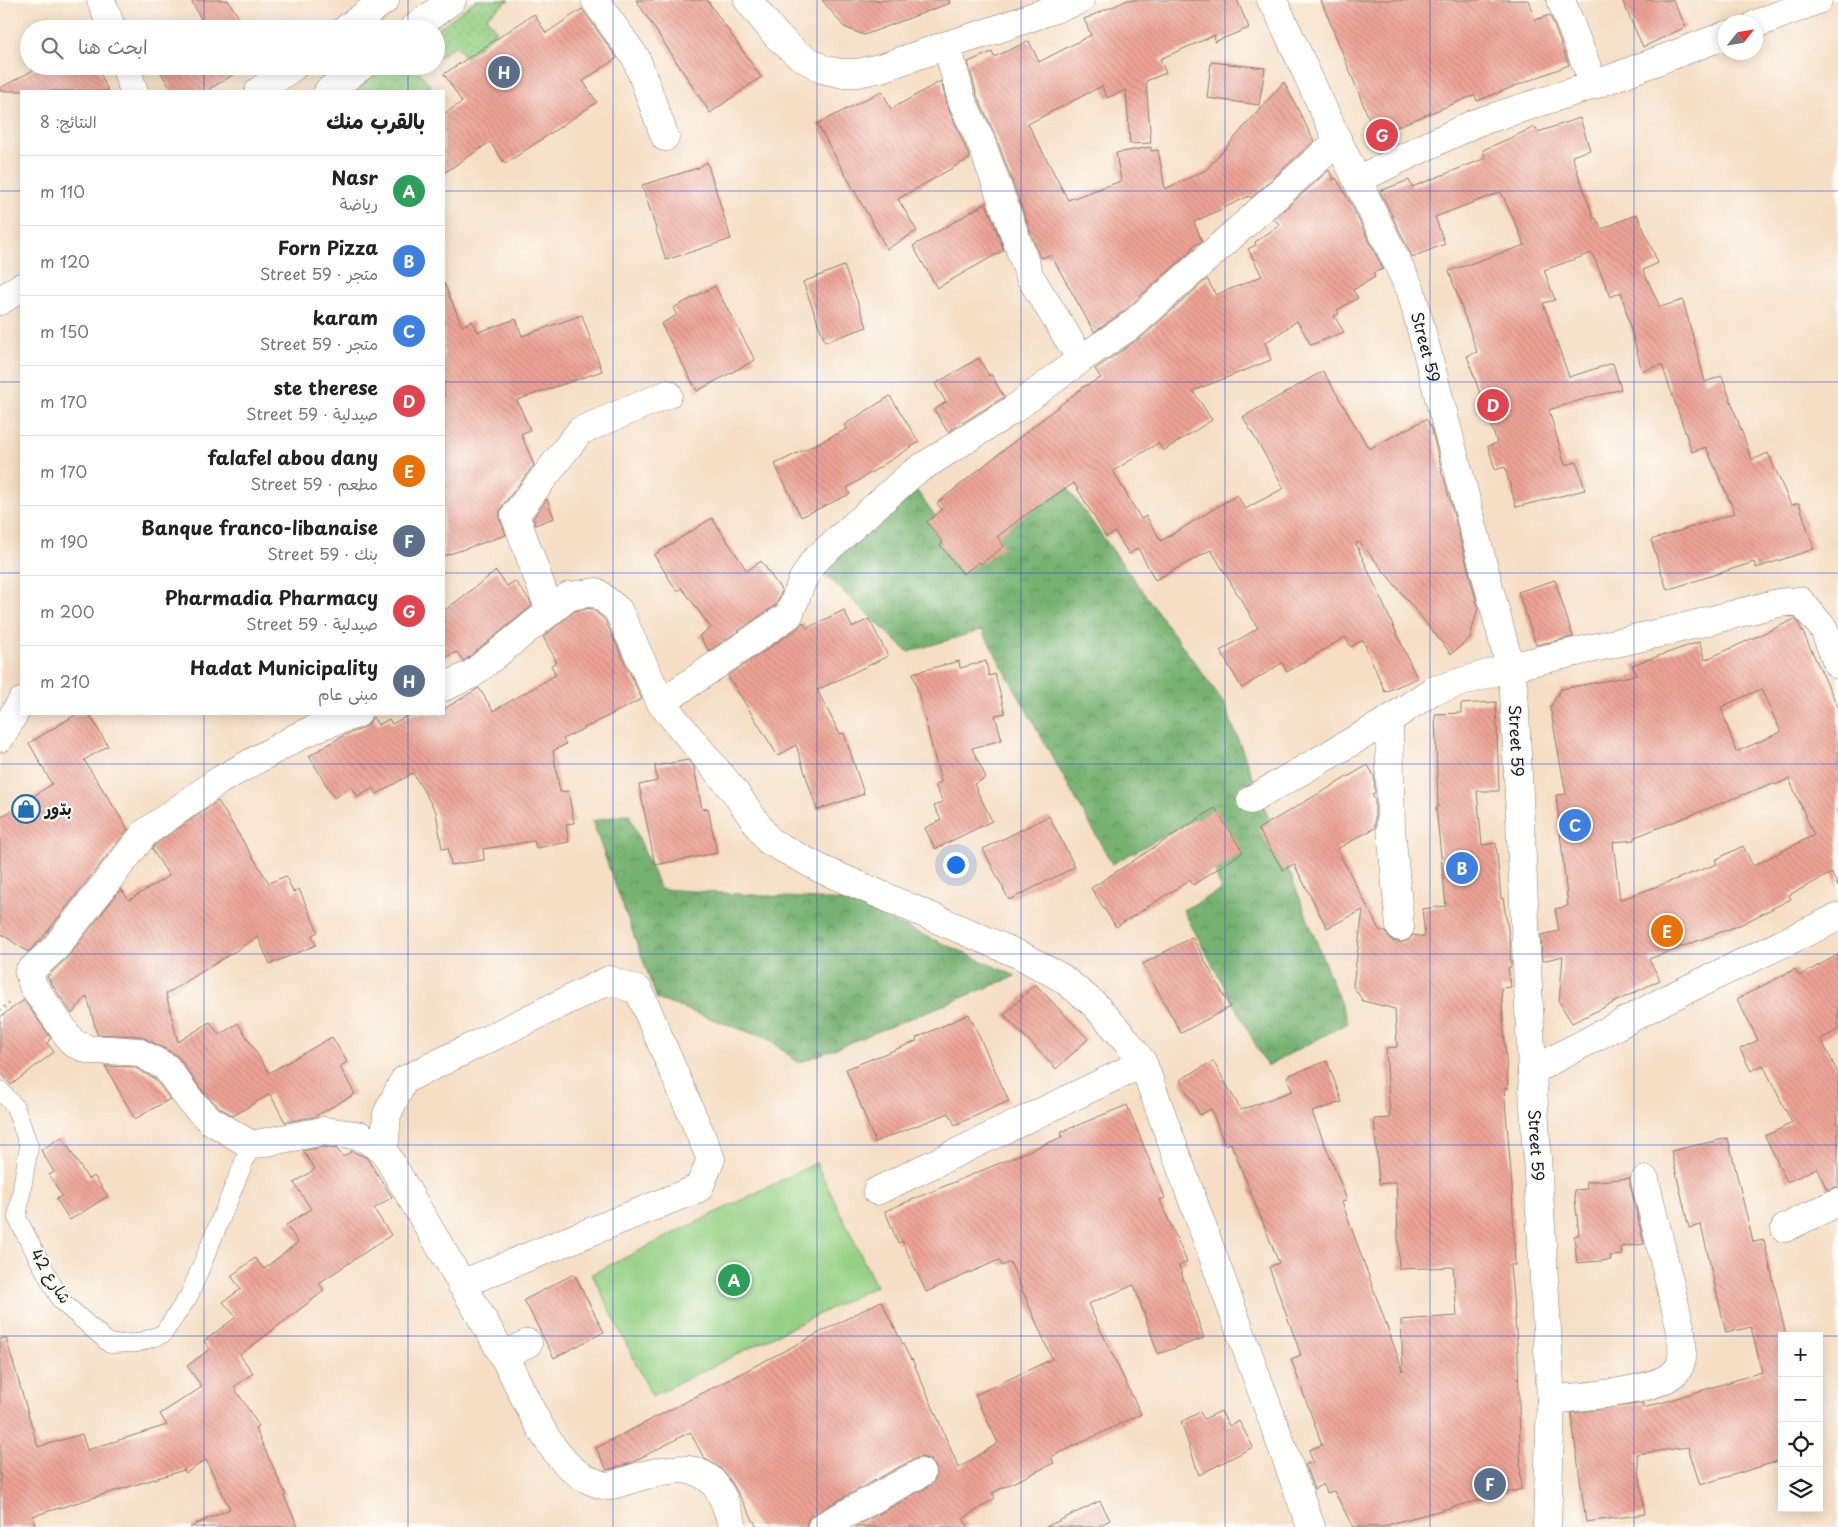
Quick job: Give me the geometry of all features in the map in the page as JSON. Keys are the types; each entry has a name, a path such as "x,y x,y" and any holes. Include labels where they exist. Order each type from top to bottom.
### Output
{"main road":[{"path":"101,0 109,20"},
{"path":"358,20 385,0"},
{"path":"425,20 452,0"},
{"path":"596,0 636,58 665,137"},
{"path":"748,0 776,35 796,54 822,69 840,73 858,73 884,67 946,44 992,31 1080,0"},
{"name":"Street 59","path":"1271,0 1277,9 1356,180 1411,291 1510,667 1514,691 1532,1071 1552,1400 1547,1527"},
{"path":"1561,0 1594,85"},
{"path":"1763,21 1818,0"},
{"path":"1356,180 1475,123 1594,85 1718,38"},
{"path":"946,44 962,101 981,142 1030,277 1081,359"},
{"path":"128,75 134,90"},
{"path":"260,90 281,75"},
{"path":"334,88 351,75"},
{"path":"661,703 789,615 803,578 814,561 913,473 1014,409 1081,359 1133,324 1338,141"},
{"path":"550,611 515,515 580,430 668,394"},
{"path":"445,687 472,674 569,596 596,592 618,610 661,703 734,791 769,841 821,869 1022,956 1062,978 1094,1004 1126,1040 1143,1063 1311,1527"},
{"path":"1251,800 1389,720 1432,691 1510,667 1673,630 1778,603 1800,601 1831,628 1838,665"},
{"path":"0,738 20,704"},
{"path":"350,715 321,719 287,743 220,780 146,833 55,948 29,972 33,986 73,1043 90,1050 138,1052 166,1067 192,1103 210,1120 250,1145 323,1131 361,1136 384,1151 503,1356 544,1432 563,1460 579,1475 609,1486 661,1471 685,1468 703,1474 719,1490 733,1527"},
{"path":"1389,720 1391,829 1400,927"},
{"path":"1532,1071 1668,998 1838,917"},
{"path":"384,1151 387,1114 404,1080 609,980 639,991 711,1160 699,1188 461,1284"},
{"path":"878,1191 1143,1063"},
{"path":"1552,1400 1638,1389 1666,1379 1678,1369 1682,1355 1681,1331 1645,1180"},
{"path":"1785,1228 1838,1202"},
{"path":"503,1356 528,1342"},
{"path":"822,1527 921,1473"}],"lane":[{"name":"شارع 42","path":"0,1090 15,1107 29,1146 17,1218 62,1301 110,1344 137,1343 163,1334 189,1296 250,1145"}],"green space":[{"path":"476,0 509,0 486,17 497,31 466,58 456,45 445,53 445,23"},
{"path":"376,75 422,75 433,90 355,90"},
{"path":"906,476 961,551 1060,478 1224,703 1348,1023 1267,1066 1183,910 1221,890 1199,817 1112,864 982,630 908,652 816,566"},
{"path":"629,814 660,889 847,901 1016,976 799,1063 770,1040 657,999 592,821"},
{"path":"816,1163 876,1286 652,1396 592,1274"}],"building":[{"path":"191,0 228,0 240,20 201,20"},
{"path":"636,0 707,0 761,77 710,113"},
{"path":"822,0 949,0 950,3 864,35 844,27"},
{"path":"1128,0 1237,0 1249,28 1214,42 1215,35 1160,59 1166,73 1146,81 1151,143 1130,144 1126,90 1107,98 1102,86 1028,124 1068,200 1121,181 1116,153 1151,147 1151,151 1158,150 1165,189 1206,170 1284,82 1314,141 1251,198 1249,196 1194,222 1202,241 1191,248 1192,250 1123,312 1094,332 1051,255 1040,258 996,137 977,96 968,62 992,52 994,57 1029,41 1039,62 1091,35 1084,19"},
{"path":"1321,0 1528,0 1535,20 1550,15 1569,65 1477,101 1475,95 1394,128 1392,124 1374,131"},
{"path":"1622,0 1673,0 1686,27 1643,47"},
{"path":"582,9 617,58 583,81 597,102 505,164 490,142 445,172 445,113 462,102 445,73 534,14 546,33"},
{"path":"1211,62 1265,68 1259,105 1207,98"},
{"path":"24,75 101,75 108,90 0,91 0,88"},
{"path":"162,75 233,75 208,90 171,90"},
{"path":"941,81 948,107 970,158 898,199 917,231 887,249 817,124 882,91 891,109"},
{"path":"1580,118 1590,150 1572,156 1594,219 1596,218 1602,229 1637,214 1658,263 1643,270 1660,307 1683,300 1705,382 1722,376 1752,460 1768,453 1791,505 1799,503 1814,549 1756,568 1754,562 1667,590 1651,540 1735,513 1706,447 1692,452 1662,365 1642,371 1621,292 1611,297 1592,253 1544,270 1555,300 1543,303 1569,377 1613,363 1621,389 1549,410 1565,465 1577,462 1585,490 1516,507 1505,467 1495,470 1488,446 1497,443 1467,356 1477,352 1449,271 1525,245 1501,192 1435,217 1445,244 1412,257 1380,191 1409,180 1412,187 1486,158 1483,150 1535,127 1538,132"},
{"path":"707,162 731,239 666,260 642,185 698,168"},
{"path":"1329,170 1333,180 1336,178 1349,200 1383,269 1373,273 1375,277 1353,290 1358,298 1337,310 1339,314 1334,316 1344,332 1311,345 1297,321 1265,343 1271,360 1193,391 1212,420 1163,451 1158,443 1113,471 1141,519 1146,516 1161,541 1237,495 1245,509 1284,488 1243,417 1323,371 1369,449 1426,419 1431,427 1441,472 1478,607 1470,638 1451,654 1360,542 1356,544 1417,678 1385,692 1363,640 1351,647 1345,637 1287,672 1282,663 1242,688 1220,651 1258,628 1211,550 1155,580 1138,548 1129,554 1115,532 1106,537 1074,483 1021,518 997,537 1004,546 981,564 979,562 963,574 940,545 943,543 927,522 942,510 937,503 1083,387 1101,378 1095,369 1143,336 1207,279 1216,295 1262,276 1248,249 1256,245 1255,242 1280,225 1274,219"},
{"path":"986,203 1004,250 937,288 913,246"},
{"path":"844,266 867,327 825,342 803,282"},
{"path":"445,285 462,326 472,321 478,332 516,319 522,336 582,315 602,371 517,400 530,430 521,434 534,465 503,505 500,512 500,520 506,535 445,556"},
{"path":"715,286 755,360 697,391 661,324 677,315 673,308"},
{"path":"979,358 1004,397 948,432 934,410 946,402 935,384"},
{"path":"890,396 919,442 847,488 850,494 801,517 775,464 847,429 844,425"},
{"path":"547,499 554,518 535,525 533,518"},
{"path":"712,518 747,571 761,561 782,591 776,605 709,651 699,636 711,628 682,588 677,591 654,555"},
{"path":"496,571 507,586 515,581 532,606 464,661 457,652 445,658 445,610"},
{"path":"1555,580 1573,637 1536,645 1518,592"},
{"path":"591,608 605,620 642,699 563,739 566,744 553,751 560,792 568,791 574,823 566,824 569,842 536,848 534,841 483,849 484,860 451,865 448,848 442,849 436,812 413,773 377,794 373,788 358,797 352,787 334,798 309,756 344,735 362,729 368,725 373,717 378,725 389,719 392,724 409,715 445,715 445,708 479,688 493,711 556,675 551,665 557,662 543,637 575,611"},
{"path":"844,610 852,627 869,619 888,656 817,690 840,734 844,733 864,794 817,810 796,745 778,756 728,676 798,628 803,622 807,628"},
{"path":"1795,619 1799,624 1838,707 1838,887 1832,873 1789,895 1791,899 1740,925 1649,959 1660,980 1572,1023 1559,1002 1563,956 1542,961 1541,935 1559,931 1555,909 1568,906 1556,795 1566,794 1550,707 1561,689 1636,675 1632,665 1699,642 1705,660","holes":["1761,689 1781,732 1736,752 1721,707","1789,779 1814,835 1753,866 1743,846 1715,860 1717,864 1620,900 1613,842 1635,840 1635,837 1773,783 1775,785"]},
{"path":"959,661 960,668 986,661 989,676 995,674 1005,713 995,715 1002,740 972,748 986,778 974,784 992,821 935,849 925,828 941,820 934,806 943,802 935,785 941,782 913,673"},
{"path":"1496,702 1499,791 1477,791 1482,845 1496,843 1501,899 1503,898 1510,943 1511,967 1508,968 1511,987 1501,988 1508,1088 1504,1088 1512,1186 1515,1265 1510,1265 1518,1354 1521,1489 1384,1527 1353,1527 1334,1491 1327,1493 1323,1484 1314,1489 1305,1465 1313,1462 1309,1450 1322,1445 1291,1359 1301,1355 1269,1267 1279,1263 1231,1143 1225,1145 1211,1109 1200,1115 1180,1080 1213,1061 1241,1110 1292,1091 1287,1076 1327,1061 1342,1102 1312,1112 1347,1200 1342,1202 1403,1371 1401,1320 1457,1316 1453,1267 1399,1269 1396,1182 1379,1184 1374,1119 1390,1118 1386,1048 1397,1047 1395,1009 1363,1001 1353,986 1363,910 1327,928 1294,864 1283,870 1258,829 1368,765 1374,776 1375,793 1372,794 1375,800 1375,828 1337,849 1380,931 1386,932 1393,941 1401,943 1409,940 1413,935 1425,937 1422,909 1446,906 1436,807 1438,807 1435,714 1461,713 1461,704"},
{"path":"75,715 90,715 108,746 84,760 128,829 43,937 28,952 0,933 0,818 52,784 29,743"},
{"path":"688,760 694,767 702,809 708,808 717,853 655,865 639,785 657,781 655,766"},
{"path":"218,801 269,883 286,876 293,892 299,889 318,932 312,935 316,945 270,964 258,937 166,994 178,1042 210,1022 219,1035 238,1023 269,1073 332,1037 347,1062 340,1067 355,1094 314,1117 285,1122 270,1094 233,1116 220,1108 204,1093 179,1058 173,1053 140,1036 97,1034 87,996 72,1014 47,977 67,958 121,889 129,900 169,876 152,849 156,844"},
{"path":"1215,808 1243,852 1193,885 1190,880 1116,927 1091,888"},
{"path":"1049,816 1075,867 1009,900 983,849"},
{"path":"1192,937 1230,1007 1181,1033 1143,964"},
{"path":"1838,955 1838,1030 1821,1039 1838,1073 1838,1187 1827,1190 1817,1168 1787,1182 1765,1136 1792,1123 1763,1065 1751,1071 1740,1049 1758,1040 1737,999 1795,969 1799,976"},
{"path":"1035,984 1088,1039 1056,1069 1004,1015"},
{"path":"24,1000 51,1038 47,1043 54,1052 11,1085 0,1071 0,1017"},
{"path":"969,1014 1009,1101 955,1125 949,1113 875,1142 846,1069 917,1041 916,1038"},
{"path":"105,1066 134,1067 155,1079 170,1099 135,1119"},
{"path":"1127,1105 1165,1198 1160,1200 1187,1262 1179,1266 1204,1338 1158,1354 1134,1285 1088,1304 1141,1414 1051,1457 1054,1463 992,1493 995,1498 963,1519 969,1527 855,1527 934,1482 937,1474 935,1466 930,1460 922,1457 914,1459 815,1513 808,1519 806,1527 757,1527 731,1481 721,1469 704,1458 690,1432 631,1463 607,1470 596,1448 881,1301 912,1359 959,1468 998,1443 975,1395 1052,1359 1010,1262 1002,1266 999,1260 926,1292 902,1241 898,1243 885,1211 1062,1137 1061,1132"},
{"path":"62,1137 88,1179 94,1176 108,1196 70,1220 56,1199 62,1196 49,1175 54,1172 41,1150"},
{"path":"1728,1138 1753,1242 1764,1240 1785,1332 1778,1332 1778,1461 1700,1485 1688,1447 1637,1454 1645,1514 1586,1522 1571,1413 1644,1403 1644,1408 1762,1372 1751,1327 1726,1333 1701,1225 1689,1228 1671,1151"},
{"path":"323,1147 337,1149 343,1157 352,1151 367,1158 392,1197 374,1209 391,1235 319,1283 324,1291 240,1355 253,1373 234,1387 259,1426 255,1428 286,1495 284,1496 298,1527 190,1527 230,1509 206,1460 186,1473 184,1470 33,1516 35,1527 0,1527 0,1339 6,1338 38,1447 82,1434 87,1450 167,1425 160,1414 202,1387 187,1366 210,1349 204,1341 236,1317 223,1302 241,1289 231,1276 255,1258 264,1269 298,1242 286,1225 311,1209 294,1183 315,1169 303,1151"},
{"path":"1630,1178 1644,1244 1621,1247 1622,1255 1610,1256 1611,1260 1577,1263 1574,1236 1579,1235 1574,1190 1587,1189 1586,1182"},
{"path":"574,1274 604,1332 554,1358 524,1300"},
{"path":"1221,1411 1229,1426 1239,1421 1253,1447 1199,1475 1181,1422 1200,1412 1204,1419"},
{"path":"1100,1501 1110,1520 1097,1527 1046,1527"}],"place":[{"name":"Hadat Municipality","path":"504,72"},
{"name":"Pharmadia Pharmacy","path":"1382,135"},
{"name":"ste therese","path":"1493,405"},
{"name":"بدّور","path":"26,809"},
{"name":"karam","path":"1575,825"},
{"name":"Forn Pizza","path":"1462,868"},
{"name":"falafel abou dany","path":"1667,931"},
{"name":"Nasr","path":"734,1280"},
{"name":"Banque franco-libanaise","path":"1490,1484"}]}
